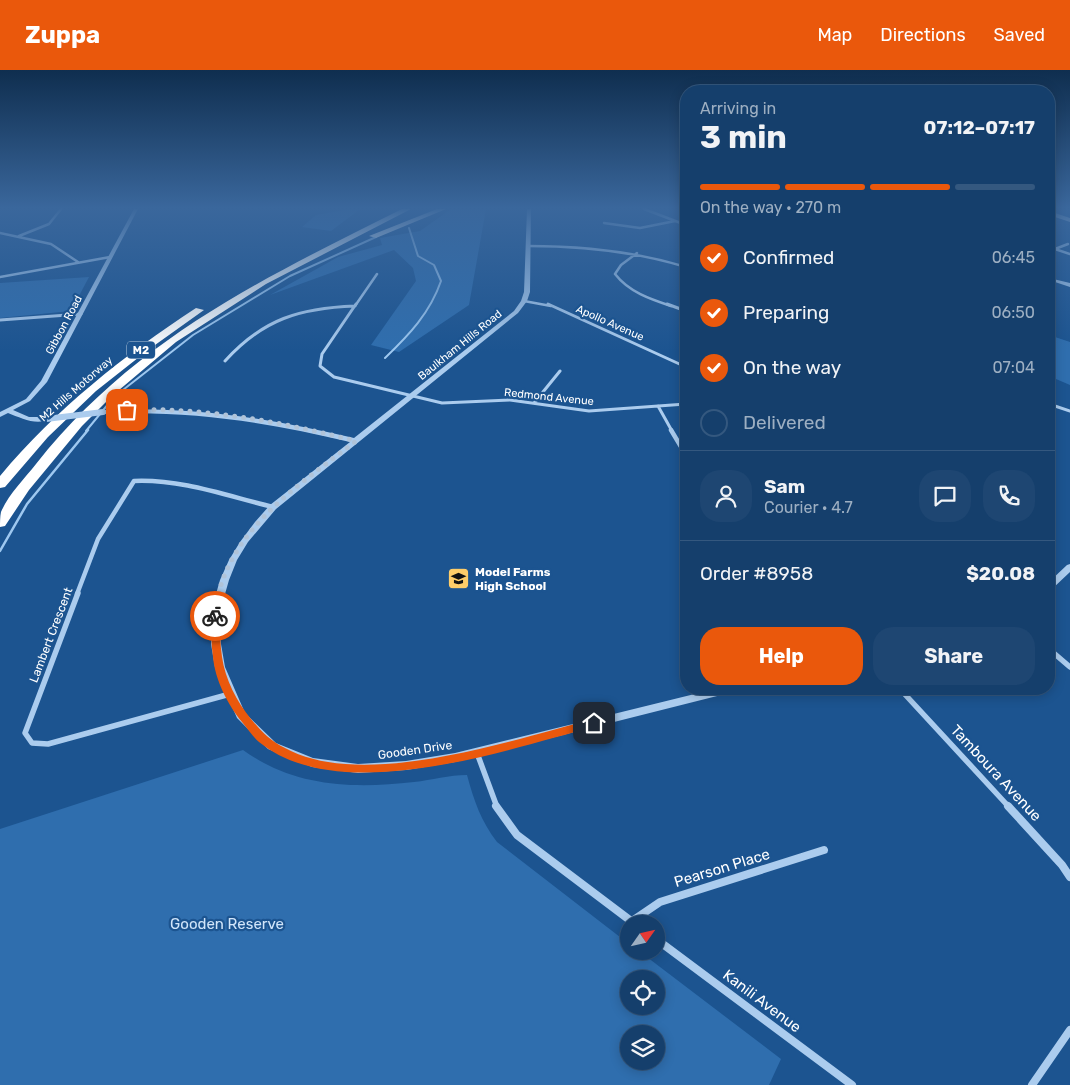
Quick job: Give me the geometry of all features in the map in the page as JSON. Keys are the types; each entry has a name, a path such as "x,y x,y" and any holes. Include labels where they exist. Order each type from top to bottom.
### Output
{"highway":[{"name":"M2 Hills Motorway","path":"0,484 45,432 70,408 171,328 259,275 297,256"},
{"path":"277,275 314,256"},
{"name":"M2","path":"277,275 324,256"},
{"name":"M2 Hills Motorway","path":"0,524 46,459 101,400 156,354 200,321 277,275"}],"street":[{"path":"71,256 78,262"},
{"path":"524,301 527,256"},
{"path":"633,256 617,269 615,274 619,281 630,288 680,309"},
{"path":"649,256 680,265"},
{"path":"0,277 110,257"},
{"name":"Gibbon Road","path":"0,415 28,400 44,382 110,257"},
{"path":"225,360 234,350 276,319 285,315 321,307 355,306 377,274"},
{"path":"1055,281 1070,285"},
{"name":"Apollo Avenue","path":"524,301 545,303 680,364"},
{"name":"Baulkham Hills Road","path":"356,441 508,320 524,301"},
{"name":"Redmond Avenue","path":"355,306 322,354 320,366 334,377 410,397 454,404 501,400 534,402 581,410 680,404"},
{"path":"0,320 81,314"},
{"path":"534,402 560,371"},
{"path":"658,406 680,444"},
{"path":"1055,406 1070,411"},
{"path":"9,411 28,419 46,419 146,409 198,412 275,423 356,441"},
{"name":"Gooden Drive","path":"356,441 273,507 241,545 225,575 217,600 215,624 217,658 230,694 245,720 262,739 294,757 319,765 381,769 423,764 477,753 705,695"},
{"name":"Lambert Crescent","path":"230,694 48,744 32,743 25,734 98,540 134,481 155,479 211,490 273,507"},
{"path":"1055,581 1070,567"},
{"path":"1055,654 1070,667"},
{"name":"Tamboura Avenue","path":"906,695 1062,865 1070,877"},
{"path":"477,753 498,813 506,824 517,836 623,915"},
{"name":"Pearson Place","path":"644,915 660,902 824,850"},
{"name":"Kanili Avenue","path":"665,946 852,1085"},
{"path":"1032,1085 1070,1030"}],"green space":[{"path":"376,256 270,295 338,257"},
{"path":"401,256 478,256 469,305 399,352 371,345 416,281 413,268"},
{"path":"89,277 71,311 0,318 0,283"},
{"path":"1055,337 1070,342 1070,385 1055,379"},
{"name":"Gooden Reserve","path":"243,750 283,772 325,783 347,785 391,784 467,775 479,810 497,842 620,937 620,960 651,960 664,970 620,970 620,1015 665,1015 665,971 781,1059 769,1085 0,1085 0,829"}],"waterway":[{"path":"86,431 114,397 193,335 290,276 333,256"},
{"path":"385,358 418,323 431,303 441,281 434,265 419,256"},
{"path":"0,551 27,504 88,430"}],"way so far":[{"path":"127,410 189,411 225,415 283,424 356,441 292,490 253,528 232,560 225,575 217,600 215,616"}],"place":[{"name":"Model Farms High School","path":"459,579"}],"route":[{"path":"215,616 217,658 222,675 237,709 252,730 271,746 306,762 334,768 364,769 414,765 477,753 594,723"}]}
